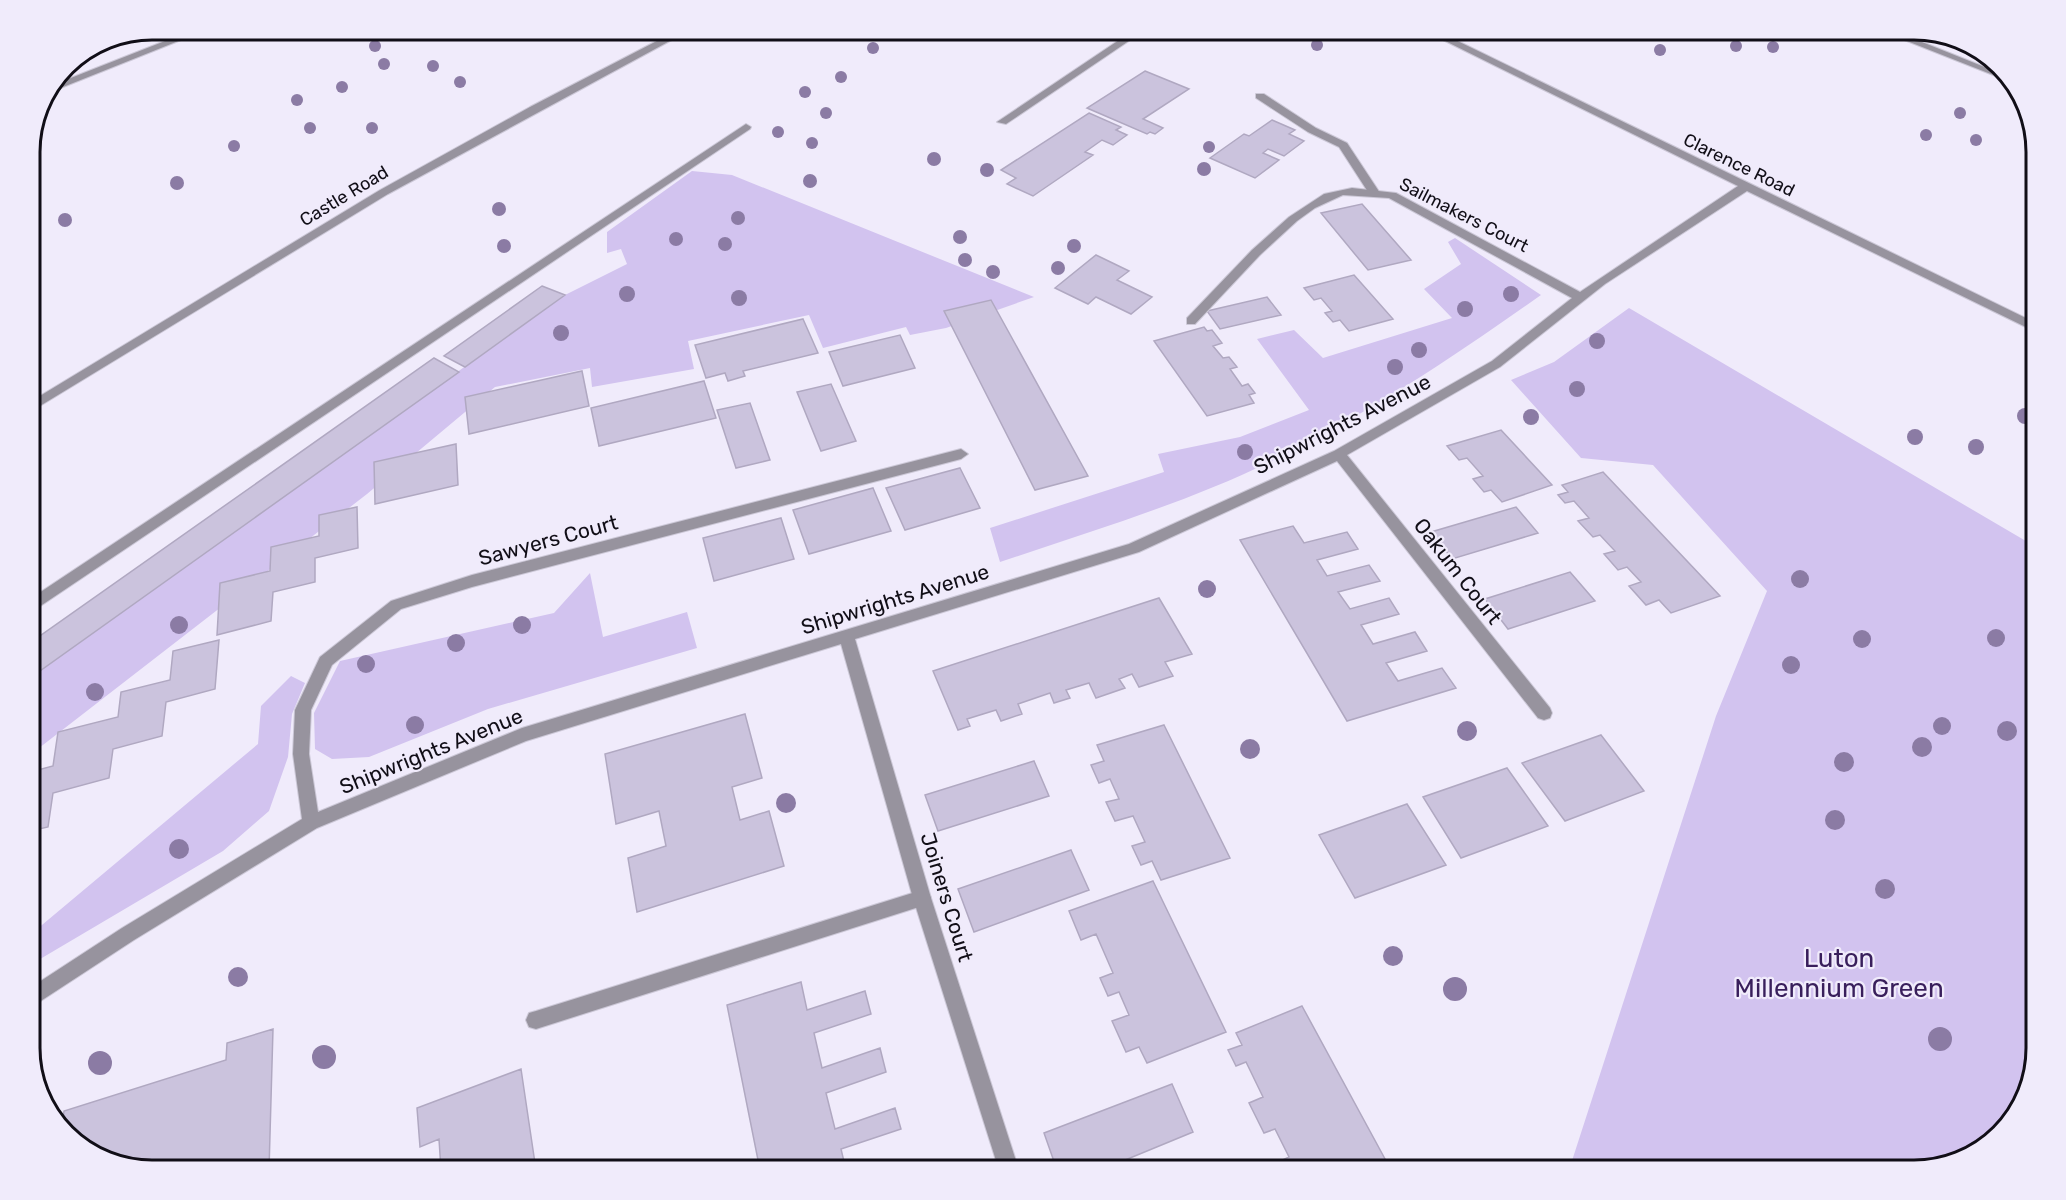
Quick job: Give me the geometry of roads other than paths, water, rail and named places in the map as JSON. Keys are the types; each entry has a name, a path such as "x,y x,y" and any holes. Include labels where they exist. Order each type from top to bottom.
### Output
{"street":[{"path":"1002,122 1124,40"},
{"name":"Clarence Road","path":"1449,40 2025,323"},
{"path":"1909,40 1992,73"},
{"path":"63,85 173,41"},
{"name":"Castle Road","path":"41,401 384,192 665,41"},
{"path":"1260,96 1312,130 1343,145 1374,193"},
{"path":"41,600 746,127"},
{"name":"Shipwrights Avenue","path":"41,992 128,934 311,823 522,735 1134,548 1339,454 1496,364 1601,281 1745,187"},
{"name":"Sailmakers Court","path":"1191,321 1289,222 1329,195 1359,191 1392,195 1582,298"},
{"name":"Sawyers Court","path":"311,823 300,754 303,710 326,661 396,605 472,581 962,454"},
{"name":"Oakum Court","path":"1339,454 1544,713"},
{"name":"Joiners Court","path":"846,635 922,898 1006,1160"},
{"path":"536,1020 922,898"}],"park label":[{"name":"Luton Millennium Green","path":"1839,973"}]}
